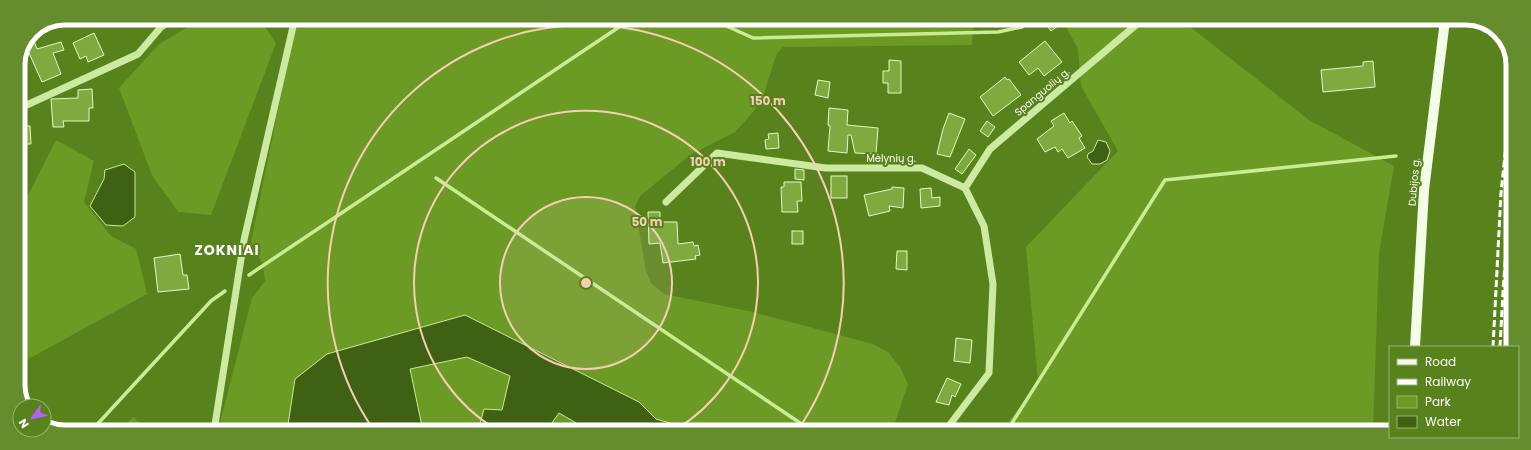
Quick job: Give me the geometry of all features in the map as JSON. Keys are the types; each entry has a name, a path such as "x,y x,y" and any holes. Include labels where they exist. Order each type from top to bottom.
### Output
{"main road":[{"name":"Dubijos g.","path":"1415,346 1424,190 1444,25"}],"street":[{"path":"25,106 138,54 164,25"},
{"path":"215,425 244,240 293,25"},
{"name":"Spanguolių g.","path":"964,188 990,149 1136,25"},
{"name":"Mėlynių g.","path":"666,202 718,153 826,168 922,168 964,188"},
{"path":"950,425 989,373 993,284 984,226 964,188"}],"green space":[{"path":"191,25 264,25 276,43 211,215 178,212 152,175 119,88 159,44"},
{"path":"296,25 600,25 613,28 618,25 973,25 972,45 783,47 777,53 763,96 754,111 735,132 690,155 640,196 635,206 646,271 651,283 664,294 753,312 873,344 888,352 900,367 908,384 894,425 677,425 656,419 639,402 465,315 295,379 288,425 220,425 252,298 265,281 263,265 251,242"},
{"path":"1065,25 1188,25 1309,120 1394,166 1379,253 1373,425 1006,425 1038,382 1026,247 1118,151 1081,86 1078,49"},
{"path":"56,140 94,161 84,202 111,236 136,249 147,294 25,361 25,201"},
{"path":"467,357 510,376 502,410 480,425 422,425 410,368"},
{"path":"559,413 580,425 550,425"},
{"path":"133,417 143,425 126,425"}],"water":[{"path":"1098,140 1106,142 1110,151 1107,160 1100,164 1092,164 1087,157 1088,154 1093,151"},
{"path":"124,164 135,172 135,217 123,226 106,225 90,206 104,179 105,170"},
{"path":"465,315 639,402 656,419 677,425 580,425 559,413 550,425 480,425 484,409 502,410 510,376 467,357 410,369 422,425 288,425 295,379 327,354"}],"building":[{"path":"1047,25 1059,25 1051,31"},
{"path":"94,33 104,55 88,62 86,56 80,59 73,43"},
{"path":"34,41 37,49 61,42 64,50 53,53 61,74 42,82 29,53 27,54"},
{"path":"1045,41 1062,62 1044,76 1038,68 1029,75 1019,62"},
{"path":"889,60 901,61 901,93 888,93 888,83 883,83 883,71 889,71"},
{"path":"1373,61 1375,87 1323,92 1321,70 1363,66 1363,62"},
{"path":"1005,77 1007,80 1009,79 1021,95 993,116 980,97"},
{"path":"818,80 830,82 828,98 815,95"},
{"path":"92,89 93,108 89,108 89,121 63,121 64,127 53,127 51,99 78,98 78,90"},
{"path":"829,108 848,110 847,125 878,128 876,154 855,153 851,135 848,135 847,153 828,151 830,126 828,125"},
{"path":"949,113 965,119 950,157 937,154 943,129"},
{"path":"1064,113 1070,123 1072,121 1082,136 1079,138 1085,148 1068,158 1062,149 1058,152 1055,147 1045,152 1037,139 1054,126 1051,121"},
{"path":"987,121 995,127 988,137 980,131"},
{"path":"25,126 30,126 31,144 25,144"},
{"path":"778,133 779,148 766,149 765,140 769,139 768,134"},
{"path":"969,149 976,155 962,174 955,169"},
{"path":"795,169 804,170 804,180 795,179"},
{"path":"831,176 847,176 847,198 831,198"},
{"path":"784,182 801,182 802,201 797,201 798,212 782,212 781,187 784,187"},
{"path":"892,187 904,188 903,208 889,206 890,211 869,216 864,195 892,189"},
{"path":"931,188 932,198 940,197 940,206 921,208 920,189"},
{"path":"648,212 660,212 660,222 677,222 678,244 693,242 694,246 698,245 700,255 695,256 696,259 663,263 660,243 649,244"},
{"path":"792,231 803,231 803,244 792,244"},
{"path":"897,251 907,251 907,270 896,269"},
{"path":"180,254 183,275 187,275 189,289 158,292 154,258"},
{"path":"956,338 972,340 970,363 954,361"},
{"path":"947,378 961,384 955,397 952,395 949,405 936,402"}],"waterway":[{"path":"249,275 622,25"},
{"path":"724,25 753,38 998,32 1022,27 1024,25"},
{"path":"1011,425 1165,180 1396,156"},
{"path":"436,178 803,425"},
{"path":"97,425 211,301 225,291"}],"railway":[{"path":"1493,346 1501,193 1506,146"},
{"path":"1500,346 1506,250"}],"district":[{"name":"ZOKNIAI","path":"227,250"}]}
